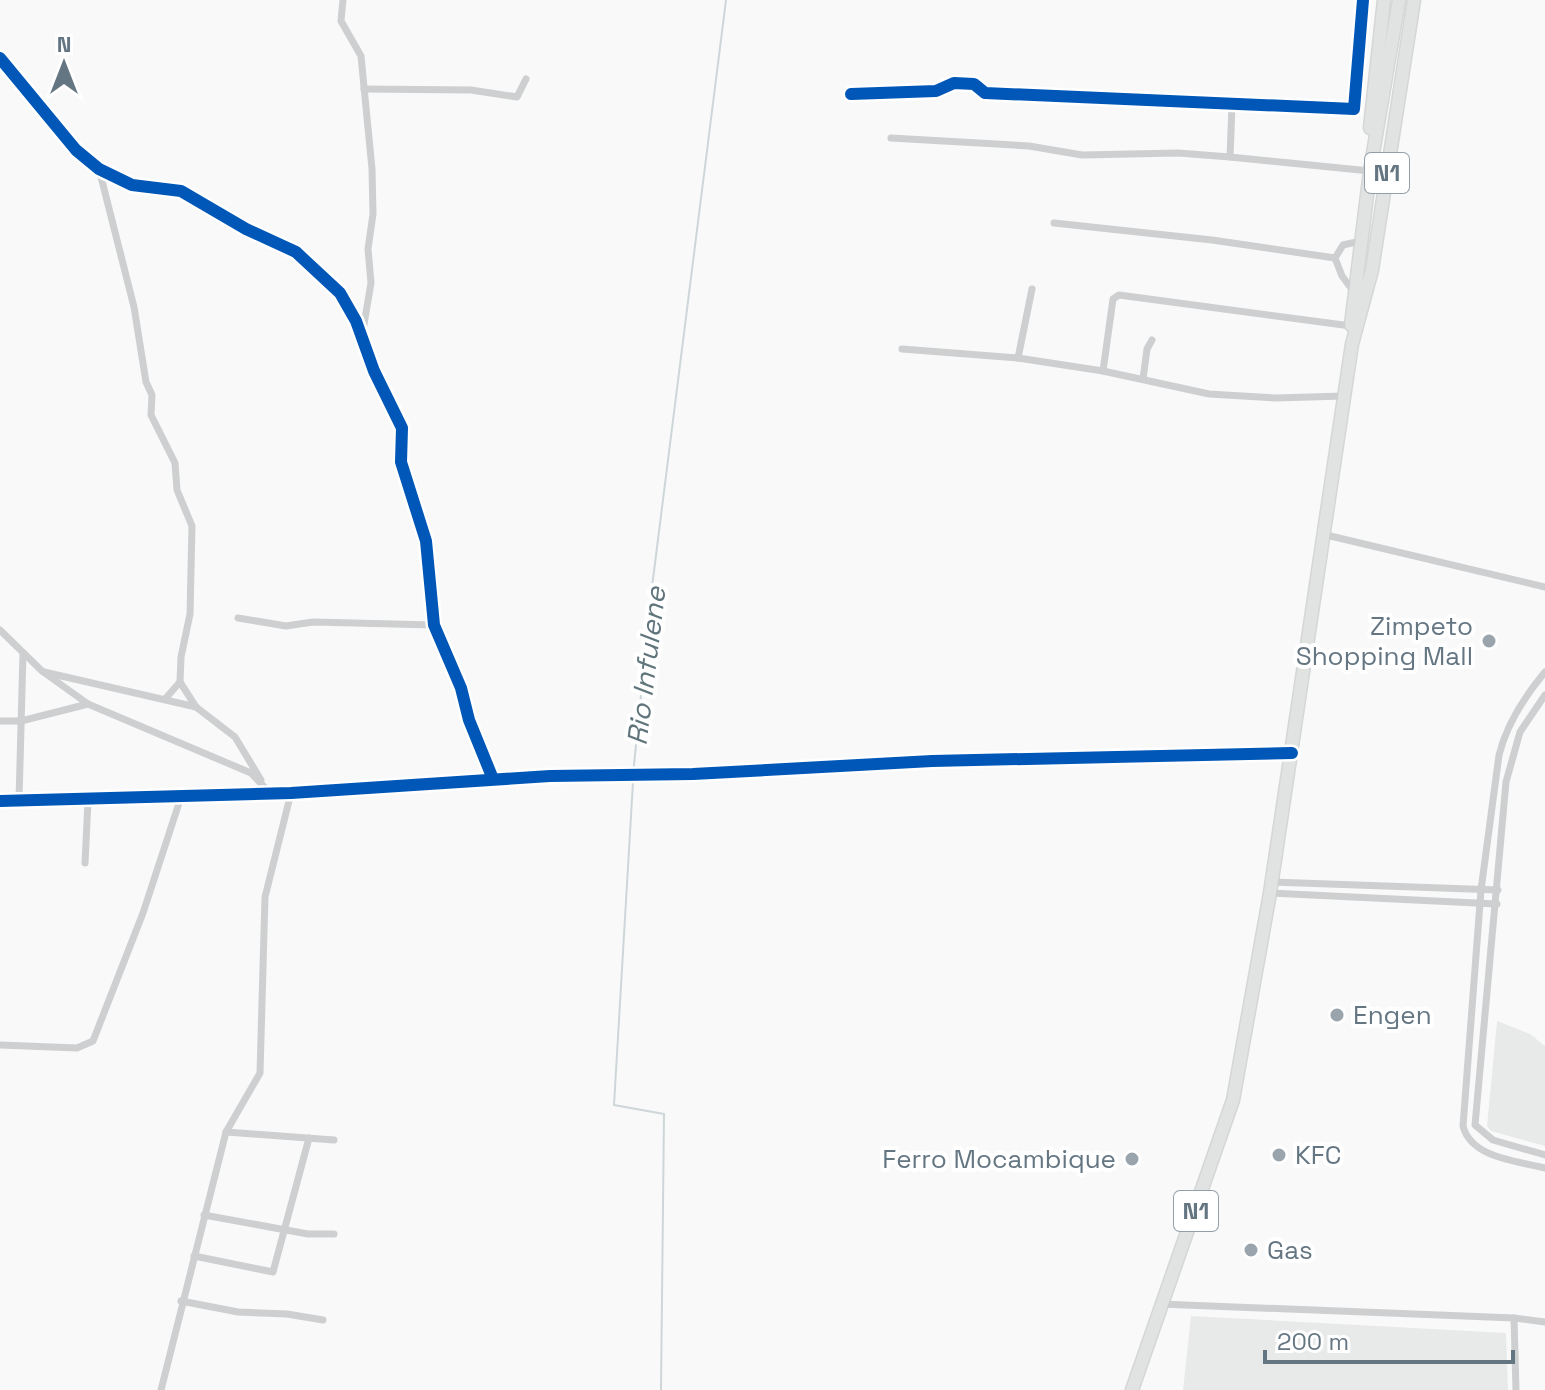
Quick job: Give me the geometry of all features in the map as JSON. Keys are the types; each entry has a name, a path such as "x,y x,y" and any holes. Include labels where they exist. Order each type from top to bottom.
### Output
{"highway":[{"path":"1370,169 1368,145 1384,0"},
{"name":"N1","path":"1352,344 1354,292 1370,169 1399,0"},
{"name":"N1","path":"1132,1390 1233,1100 1271,888 1352,344 1372,270 1414,0"}],"street":[{"path":"343,0 341,21 358,48 373,199 368,249 371,283 362,336"},
{"path":"1354,109 1363,0"},
{"path":"0,58 76,150 99,169 132,185 181,191 246,229 296,252 340,293 402,428 401,462 426,541 427,586 434,625 461,688 469,720 493,779"},
{"path":"364,89 471,90 517,97 526,79"},
{"path":"851,94 936,91 954,83 974,84 985,93 1372,110"},
{"path":"1230,157 1232,105"},
{"path":"891,138 1029,146 1082,155 1178,153 1370,169"},
{"path":"99,169 134,307 146,382 152,395 151,415 175,463 177,490 192,526 190,614 181,657 180,682 196,707 235,737 270,793"},
{"path":"1054,223 1212,240 1335,258"},
{"path":"1335,258 1343,245 1361,241"},
{"path":"1335,258 1342,276 1354,292"},
{"path":"1018,358 1032,289"},
{"path":"1103,371 1113,299 1119,295 1351,326"},
{"path":"1143,379 1147,349 1152,340"},
{"path":"902,349 1018,358 1103,371 1209,394 1276,398 1344,396"},
{"path":"1322,534 1545,587"},
{"path":"238,618 286,626 313,622 434,625"},
{"path":"0,630 42,671 88,704 261,780"},
{"path":"19,800 23,653"},
{"path":"42,671 196,707"},
{"path":"1545,672 1520,704 1505,734 1493,791 1481,890 1463,1126 1466,1135 1478,1149 1545,1168"},
{"path":"165,699 180,682"},
{"path":"1545,695 1514,747 1505,793 1475,1125 1493,1140 1545,1155"},
{"path":"0,721 21,721 88,704"},
{"path":"0,801 88,801 291,793 493,779 932,761 1292,753"},
{"path":"161,1390 226,1132 260,1073 265,897 291,793"},
{"path":"0,1045 77,1048 93,1041 143,913 181,797"},
{"path":"85,863 88,801"},
{"path":"1271,888 1498,890"},
{"path":"1271,888 1497,904"},
{"path":"226,1132 334,1140"},
{"path":"194,1256 270,1273 277,1267 309,1138"},
{"path":"204,1215 284,1230 334,1234"},
{"path":"181,1301 238,1312 287,1314 323,1320"},
{"path":"1160,1304 1514,1318 1545,1322"},
{"path":"1514,1318 1516,1390"}],"shaded area":[{"path":"1497,1021 1530,1034 1545,1046 1545,1146 1491,1131 1487,1126"},
{"path":"1191,1316 1506,1333 1508,1390 1183,1390"}],"waterway":[{"name":"Rio Infulene","path":"661,1390 664,1114 614,1105 634,765 652,587 726,0"}],"cycle path":[{"path":"851,94 936,91 954,83 974,84 985,93 1354,109 1363,0"},
{"path":"0,58 76,150 99,169 132,185 181,191 246,229 296,252 340,293 356,321 374,371 402,428 401,462 426,541 434,625 461,688 469,720 493,779"},
{"path":"0,801 291,793 550,776 693,774 932,761 1292,753"}],"place":[{"name":"Zimpeto Shopping Mall","path":"1489,641"},
{"name":"Engen","path":"1337,1015"},
{"name":"KFC","path":"1279,1155"},
{"name":"Ferro Mocambique","path":"1132,1159"},
{"name":"Gas","path":"1251,1250"}]}
